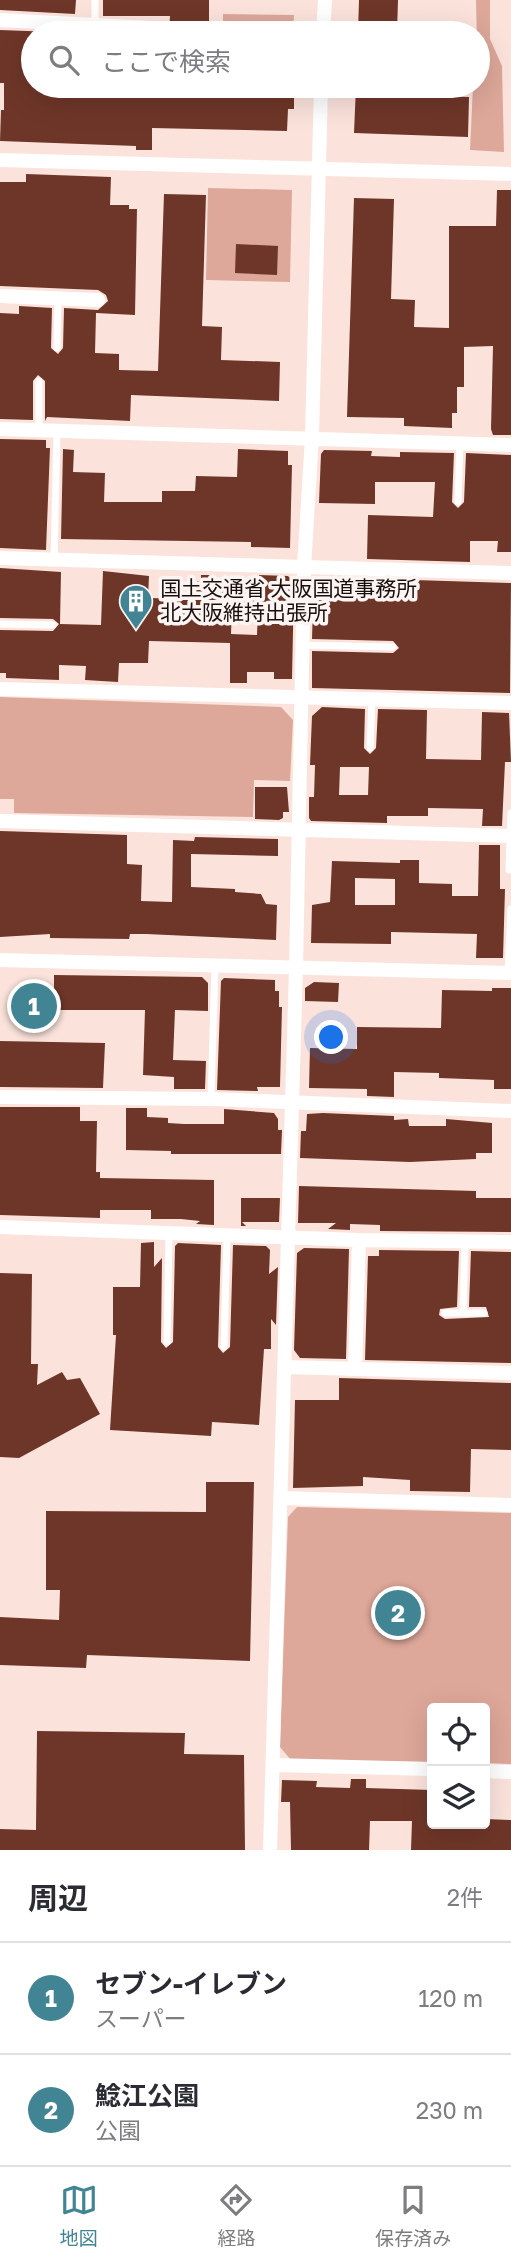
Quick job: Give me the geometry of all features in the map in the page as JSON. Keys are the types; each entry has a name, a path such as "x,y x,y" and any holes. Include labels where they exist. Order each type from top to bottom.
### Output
{"street":[{"path":"324,21 325,0"},
{"path":"0,20 21,21"},
{"path":"270,1850 282,1499 304,568 312,436 321,98"},
{"path":"0,160 511,174"},
{"path":"0,296 99,300"},
{"path":"0,429 312,436 511,445"},
{"path":"0,558 511,573"},
{"path":"0,689 511,704"},
{"path":"0,821 511,836"},
{"path":"0,960 510,973"},
{"path":"0,1097 290,1102 511,1111"},
{"path":"0,1227 359,1240 511,1242"},
{"path":"355,1369 359,1240"},
{"path":"284,1367 511,1373"},
{"path":"282,1499 511,1505"},
{"path":"273,1765 427,1769"},
{"path":"490,1771 511,1772"}],"lane":[{"path":"95,0 95,21"},
{"path":"57,348 58,298"},
{"path":"39,381 39,430"},
{"path":"54,560 57,431"},
{"path":"458,502 460,443"},
{"path":"0,624 53,625"},
{"path":"303,645 393,647"},
{"path":"370,748 372,699"},
{"path":"509,870 511,813"},
{"path":"510,973 511,909"},
{"path":"211,1100 215,965"},
{"path":"167,1342 169,1234"},
{"path":"224,1347 227,1235"},
{"path":"463,1313 465,1241"},
{"path":"445,1313 484,1313"}],"shaded area":[{"path":"476,0 490,0 490,21 476,21"},
{"path":"223,14 294,15 294,21 223,21"},
{"path":"490,39 502,66 504,152 470,150 472,98 490,98"},
{"path":"208,188 292,190 290,282 206,280"},
{"path":"0,697 281,707 293,720 290,781 254,780 253,817 14,813 14,799 0,799"},
{"path":"297,1507 511,1513 511,1764 490,1763 490,1703 427,1703 427,1762 291,1760 280,1747 288,1517"}],"building":[{"path":"0,0 76,0 75,14 0,10"},
{"path":"103,0 209,0 209,21 170,21 170,16 103,16"},
{"path":"359,0 398,0 397,21 358,21"},
{"path":"0,30 21,31 21,98 294,98 294,109 288,109 287,131 152,128 152,150 136,150 136,146 0,141 4,83 0,83"},
{"path":"355,98 469,98 468,137 354,133"},
{"path":"26,174 111,177 110,205 129,205 129,209 137,209 135,315 96,313 95,353 119,354 119,370 158,371 164,194 206,195 202,326 222,327 221,360 280,362 279,401 131,395 130,421 47,417 45,421 45,381 38,375 33,381 33,420 0,419 0,313 19,314 19,306 52,308 51,348 58,354 63,348 64,308 98,310 108,301 106,295 98,290 0,286 0,182 26,182"},
{"path":"497,190 511,190 511,435 493,435 491,429 493,346 464,347 464,387 457,387 457,413 452,413 452,428 404,426 404,418 347,417 354,198 394,199 391,299 415,300 414,327 449,328 449,226 496,226"},
{"path":"236,244 278,246 277,275 235,273"},
{"path":"0,439 46,440 46,448 50,448 46,550 0,548"},
{"path":"63,449 74,450 73,472 105,473 104,502 162,502 162,491 195,491 196,476 237,477 238,449 288,451 288,465 292,465 290,548 251,547 251,542 61,539"},
{"path":"324,450 372,451 371,456 400,457 400,452 454,453 452,502 458,508 464,502 466,453 511,455 511,552 497,552 498,541 470,541 470,562 367,559 368,515 433,517 435,482 375,482 375,504 319,503 321,454"},
{"path":"0,568 61,572 60,624 101,625 103,571 149,576 148,598 196,599 197,581 201,582 201,575 214,575 214,584 240,585 240,581 259,581 259,575 288,576 294,583 292,679 274,679 274,672 247,672 247,683 230,683 230,643 149,641 148,663 119,663 118,682 85,680 86,666 59,665 59,680 6,678 6,673 0,673 0,630 53,631 59,624 53,619 0,618","holes":["232,606 258,607 257,635 231,634"]},
{"path":"318,577 511,583 510,693 312,688 312,651 393,653 399,648 393,641 312,639 313,605 317,610"},
{"path":"322,707 365,709 364,748 370,754 376,748 378,709 427,710 426,759 481,760 482,712 509,713 511,762 505,762 502,826 482,826 483,809 428,808 428,816 387,816 387,823 311,821 309,797 314,797 315,765 310,765 312,716","holes":["340,767 369,767 368,795 339,795"]},
{"path":"255,787 287,787 289,812 283,812 283,818 279,820 255,819"},
{"path":"0,831 127,835 127,864 142,865 141,901 172,902 173,840 194,841 195,837 278,839 278,856 191,854 191,887 235,889 235,892 261,894 266,904 277,905 276,940 146,934 130,934 129,939 50,938 50,934 0,937"},
{"path":"479,845 500,845 500,889 505,889 503,958 476,958 477,934 391,932 391,944 311,943 312,905 330,902 332,861 400,863 400,860 419,860 419,883 452,884 452,896 478,896","holes":["355,878 395,879 395,905 355,905"]},
{"path":"54,975 202,977 208,983 208,1011 175,1010 173,1060 206,1061 205,1089 174,1089 174,1077 143,1075 145,1010 54,1010"},
{"path":"224,978 275,980 275,991 279,991 279,1007 282,1007 280,1087 257,1087 258,1091 217,1090 221,981"},
{"path":"314,982 339,983 338,1002 305,1001 305,988"},
{"path":"492,988 511,988 511,1089 494,1089 494,1080 439,1078 439,1073 394,1072 394,1097 367,1096 367,1089 309,1088 310,1048 357,1049 357,1027 441,1028 442,990 492,991"},
{"path":"0,1041 105,1043 103,1088 0,1087"},
{"path":"0,1107 80,1107 80,1121 97,1121 96,1172 100,1172 100,1178 214,1180 214,1225 196,1224 200,1221 181,1219 151,1219 151,1210 100,1210 100,1218 0,1215"},
{"path":"126,1108 147,1108 147,1117 168,1118 168,1123 184,1124 224,1124 224,1109 274,1113 278,1119 278,1130 282,1130 281,1154 171,1154 171,1151 126,1150"},
{"path":"307,1114 394,1116 394,1120 408,1119 409,1126 446,1126 446,1119 492,1123 492,1153 476,1153 476,1159 410,1162 300,1158 301,1131 306,1131"},
{"path":"299,1186 476,1191 476,1198 511,1198 511,1232 380,1231 380,1225 350,1224 350,1230 328,1229 336,1223 298,1223"},
{"path":"241,1198 280,1198 279,1222 242,1222 246,1226 241,1226"},
{"path":"154,1242 154,1267 162,1258 161,1342 166,1348 173,1342 175,1246 178,1243 221,1245 218,1347 223,1353 230,1347 233,1245 266,1246 270,1250 269,1274 278,1267 276,1325 271,1319 271,1349 264,1349 259,1425 212,1422 211,1436 110,1430 116,1335 113,1335 113,1287 140,1287 141,1243"},
{"path":"304,1248 349,1249 346,1359 300,1358 294,1350 297,1253"},
{"path":"379,1250 459,1251 457,1307 440,1309 439,1315 445,1319 489,1317 486,1307 469,1307 471,1251 511,1252 511,1363 365,1360 368,1256 379,1256"},
{"path":"0,1273 32,1274 31,1364 38,1364 37,1385 62,1372 67,1380 80,1378 100,1414 19,1458 0,1457"},
{"path":"339,1378 511,1383 511,1450 471,1449 470,1492 410,1491 410,1480 363,1477 363,1486 293,1488 295,1400 339,1400"},
{"path":"206,1482 254,1482 250,1661 87,1655 86,1668 0,1665 0,1617 59,1620 60,1590 46,1590 46,1511 206,1512"},
{"path":"37,1731 185,1733 184,1754 244,1755 245,1850 0,1850 0,1829 36,1830"},
{"path":"351,1779 366,1779 366,1788 427,1790 427,1829 490,1829 490,1819 511,1820 511,1850 411,1850 412,1821 370,1821 369,1850 291,1850 290,1802 281,1802 282,1780 317,1781 316,1787 350,1788"}],"place":[{"name":"国土交通省 大阪国道事務所 北大阪維持出張所","path":"136,631"},
{"name":"セブン-イレブン","path":"34,1006"},
{"name":"鯰江公園","path":"398,1613"}]}
